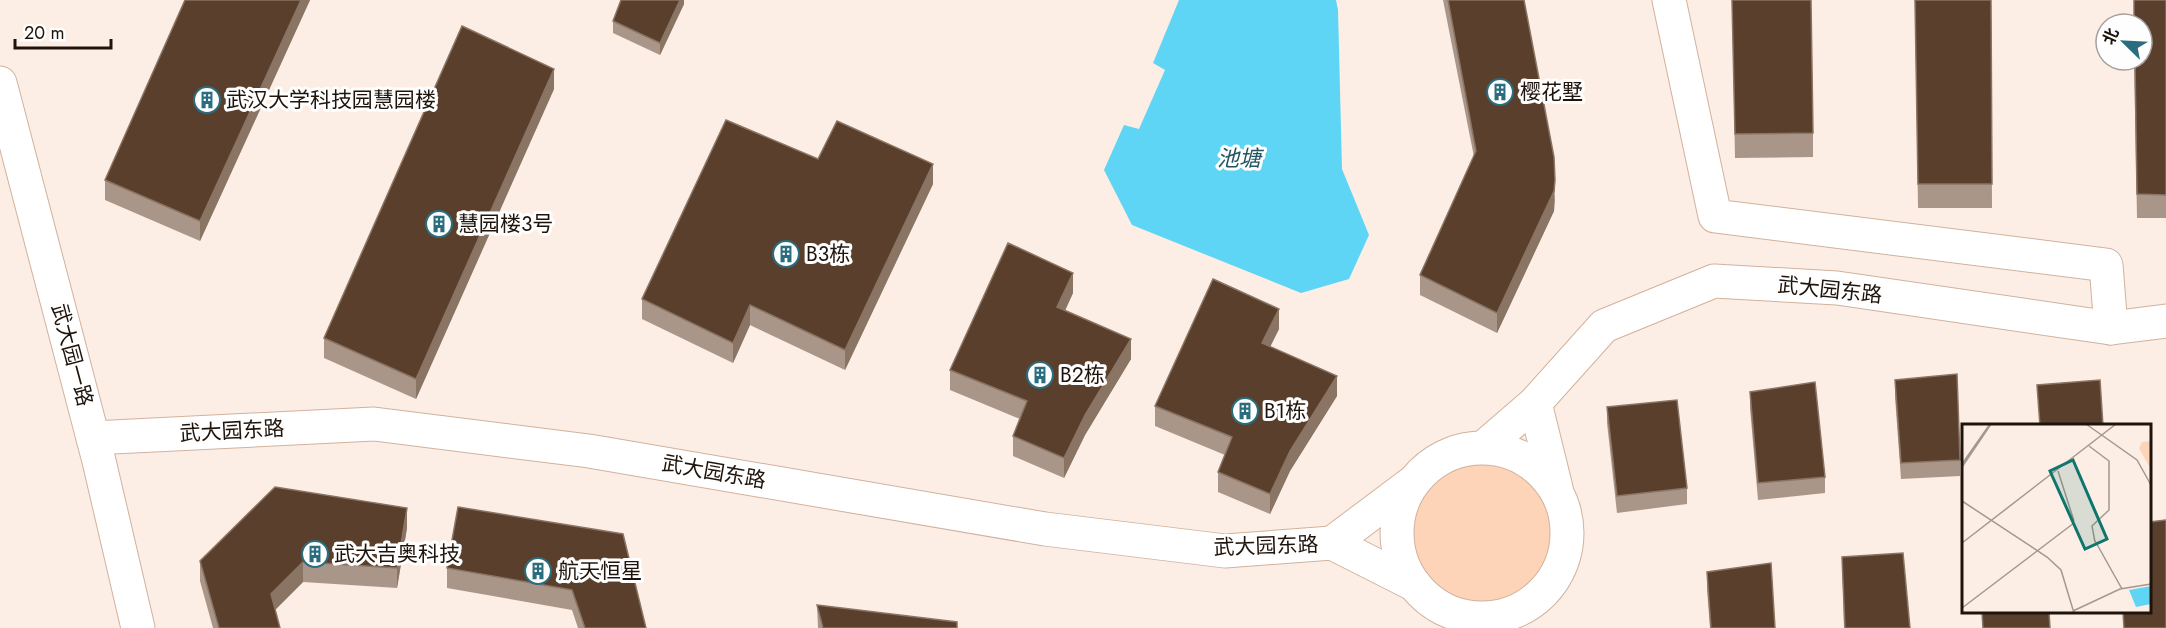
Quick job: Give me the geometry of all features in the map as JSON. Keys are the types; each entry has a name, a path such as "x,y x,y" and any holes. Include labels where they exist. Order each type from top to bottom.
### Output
{"street":[{"path":"1669,0 1715,216 2106,265 2111,328"},
{"name":"武大园一路","path":"0,83 93,438 138,628"},
{"name":"武大园东路","path":"1484,447 1535,403 1604,326 1714,281 1837,288 2111,328 2166,321"},
{"path":"1526,628 1542,594 1559,571 1567,543 1566,515 1556,488 1535,403"},
{"name":"武大园东路","path":"93,438 374,424 590,451 1045,529 1202,549 1225,551 1332,543"},
{"path":"1542,594 1518,610 1468,622 1436,605 1415,585 1332,543 1413,483 1433,464 1457,451 1484,447 1512,453 1537,467 1556,488"},
{"path":"1413,483 1401,507 1397,534 1402,561 1415,585"}],"shaded area":[{"path":"1489,460 1517,469 1535,480 1547,500 1553,521 1550,548 1539,573 1520,592 1503,601 1494,602 1455,597 1435,586 1421,567 1411,546 1410,537 1419,503 1434,483 1453,469"}],"water":[{"name":"池塘","path":"1179,0 1336,0 1342,169 1369,235 1349,279 1301,293 1132,225 1104,170 1124,125 1139,129 1165,70 1153,63"}],"building":[{"name":"武汉大学科技园慧园楼","path":"185,0 301,0 200,221 105,180"},
{"path":"621,0 680,0 660,43 613,21"},
{"name":"樱花墅","path":"1448,0 1524,0 1554,157 1554,191 1497,313 1420,275 1476,151"},
{"path":"1732,0 1811,0 1813,133 1735,134"},
{"path":"1915,0 1991,0 1992,184 1918,184"},
{"path":"2134,0 2166,0 2166,195 2137,194 2135,72 2154,72 2154,12 2134,12"},
{"name":"慧园楼3号","path":"462,26 554,69 416,379 324,338"},
{"name":"B3栋","path":"726,120 818,159 837,121 933,164 845,350 750,305 733,343 642,299"},
{"name":"B2栋","path":"1008,243 1073,273 1057,307 1131,339 1085,415 1064,458 1013,436 1027,401 950,370"},
{"name":"B1栋","path":"1213,279 1279,309 1262,343 1337,376 1290,451 1270,494 1218,472 1232,437 1155,406"},
{"path":"1957,374 1960,460 1901,463 1895,380"},
{"path":"2100,380 2103,424 2040,424 2037,385"},
{"path":"1815,382 1825,477 1758,483 1750,392"},
{"path":"1677,400 1687,488 1617,496 1607,407"},
{"name":"武大吉奥科技","path":"275,487 407,508 397,568 303,562 271,594 280,628 219,628 200,561"},
{"name":"航天恒星","path":"458,507 623,534 646,628 585,628 572,590 447,568"},
{"path":"2166,520 2166,628 2124,628 2123,613 2151,613 2151,522"},
{"path":"1903,553 1910,628 1845,628 1842,557"},
{"path":"1771,563 1775,628 1711,628 1707,572"},
{"path":"817,605 957,622 957,628 823,628"},
{"path":"1982,613 2049,613 2050,628 1983,628"}],"place":[{"name":"樱花墅","path":"1500,92"},
{"name":"武汉大学科技园慧园楼","path":"207,100"},
{"name":"慧园楼3号","path":"439,224"},
{"name":"B3栋","path":"786,254"},
{"name":"B2栋","path":"1040,375"},
{"name":"B1栋","path":"1245,411"},
{"name":"武大吉奥科技","path":"315,554"},
{"name":"航天恒星","path":"538,571"}]}
